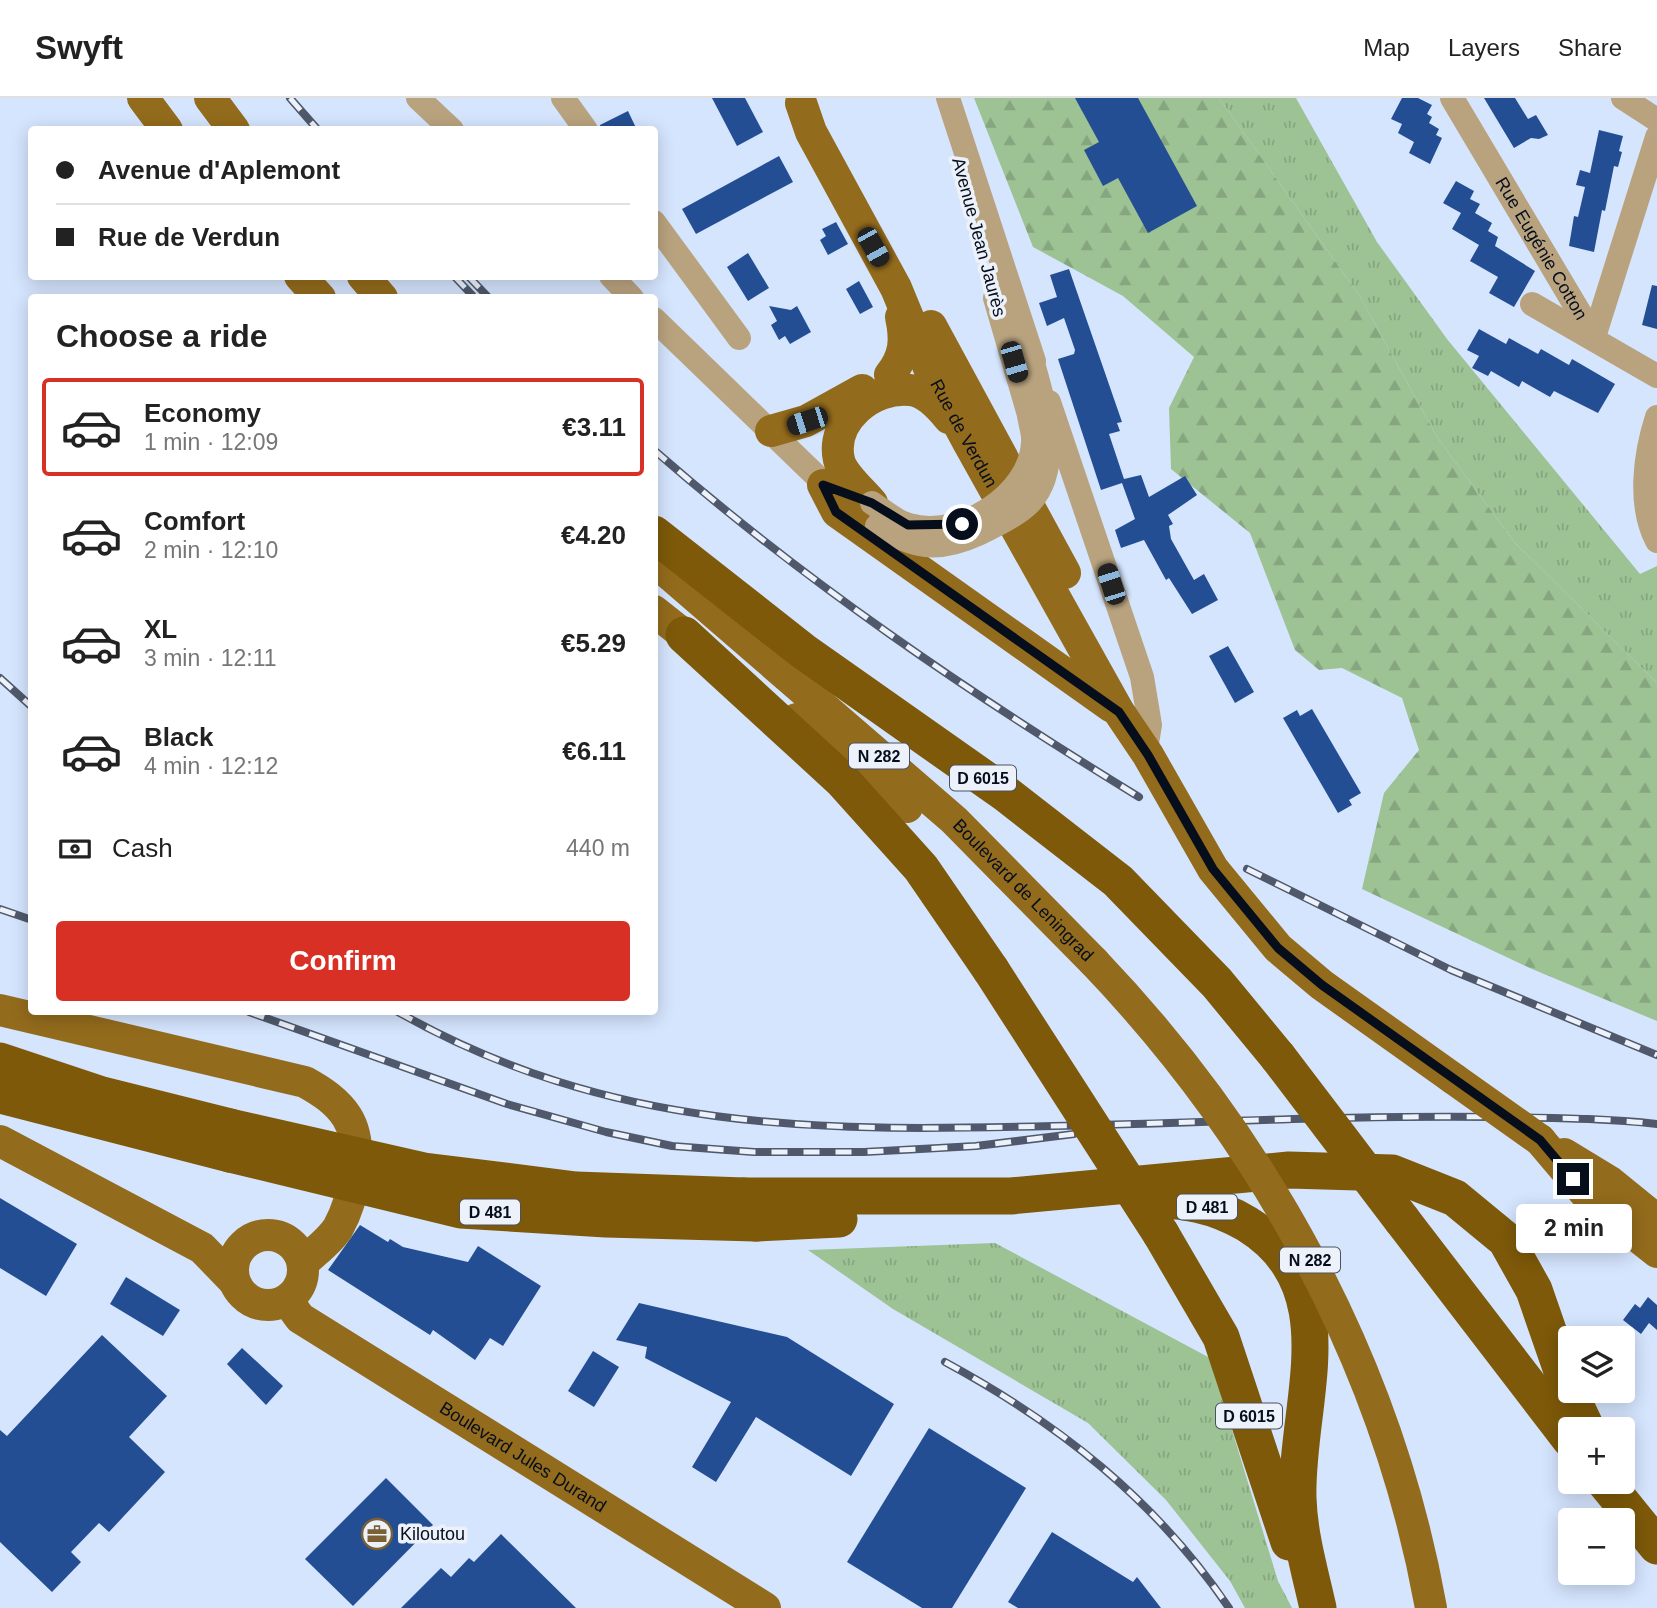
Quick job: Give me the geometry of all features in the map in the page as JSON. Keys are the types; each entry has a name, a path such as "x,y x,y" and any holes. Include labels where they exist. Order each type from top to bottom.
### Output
{"highway":[{"name":"D 6015","path":"658,537 803,651 1006,794 1118,881 1217,983 1278,1057 1558,1423"},
{"name":"D 6015","path":"684,635 841,779 920,869 991,970 1161,1234 1221,1338 1273,1500 1316,1608"},
{"name":"D 481","path":"0,1061 230,1141"},
{"name":"D 481","path":"0,1095 230,1141 424,1171 750,1209 1081,1209 1158,1200 1209,1207 1257,1230 1291,1267 1305,1297 1311,1362 1299,1458 1298,1500 1316,1608"},
{"name":"D 481","path":"750,1209 1012,1196 1289,1170 1392,1173 1455,1198 1506,1240 1535,1290 1570,1394 1581,1417"},
{"path":"1623,1498 1657,1546"}],"main road":[{"path":"142,98 164,126"},
{"path":"209,98 231,126"},
{"name":"Rue de Verdun","path":"800,101 811,132 896,288 932,373 968,442 1119,712 1147,752 1213,869 1278,948 1322,985 1540,1140 1610,1182 1657,1220"},
{"name":"Rue de Verdun","path":"800,101 846,176 971,400 1076,596 1138,722 1147,752"},
{"path":"304,280 316,294"},
{"path":"366,280 379,294"},
{"path":"890,375 898,366 906,340 896,288"},
{"path":"771,431 807,421 890,375 911,369 944,376 971,400"},
{"path":"874,515 839,463 837,441 844,420 868,402 892,391 911,390 924,395 968,442"},
{"path":"823,485 836,512 1119,712"},
{"name":"Boulevard de Leningrad","path":"658,564 954,820 1094,962"},
{"name":"Boulevard de Leningrad","path":"658,614 814,731 1094,962"},
{"name":"N 282","path":"1094,962 1149,1020 1228,1123 1265,1180 1321,1281 1350,1341 1400,1474 1431,1608"},
{"path":"0,1010 305,1082 337,1103 347,1117 355,1140 351,1192 337,1229 303,1263"},
{"name":"Rue de Verdun","path":"1540,1140 1590,1199 1657,1252"},
{"path":"0,1141 202,1248 234,1281 244,1297 261,1305 287,1300 301,1284 303,1263 292,1243 270,1234 259,1235 240,1248 234,1258 234,1281"},
{"name":"Boulevard Jules Durand","path":"287,1300 300,1318 765,1608"}],"street":[{"path":"418,98 448,126"},
{"path":"563,98 583,126"},
{"name":"Avenue Jean Jaurès","path":"874,515 908,525 962,524 1010,493 1027,467 1033,442 1029,415 940,98"},
{"name":"Avenue Jean Jaurès","path":"947,98 1027,342"},
{"name":"Rue Eugénie Cotton","path":"1452,98 1594,337"},
{"path":"1623,98 1657,120"},
{"path":"1657,137 1594,337 1628,361 1657,376"},
{"path":"658,227 739,338"},
{"path":"615,280 628,294"},
{"name":"Rue Eugénie Cotton","path":"1532,304 1594,337"},
{"path":"658,323 823,485 920,546 952,544 1005,521 1027,506 1040,485 1049,436 1048,416 1027,342"},
{"path":"1027,342 1142,677 1150,725 1147,752"},
{"path":"1657,417 1650,437 1644,494 1657,541"}],"green space":[{"path":"974,98 1219,98 1359,295 1437,437 1515,543 1657,683 1657,1021 1532,969 1362,889 1384,793 1419,750 1402,698 1342,668 1319,670 1295,650 1250,533 1171,469 1169,408 1194,357 1123,296 1033,247"},
{"path":"1219,98 1296,98 1377,242 1447,339 1640,574 1657,566 1657,683 1515,543 1437,437 1359,295"},
{"path":"995,1243 1210,1358 1278,1581 1292,1608 1245,1608 1230,1581 1166,1500 1088,1423 893,1309 808,1250"}],"building":[{"path":"712,98 745,98 763,132 737,146"},
{"path":"1075,98 1138,98 1197,206 1148,233 1118,178 1103,186 1084,150 1099,142"},
{"path":"1402,98 1418,98 1432,105 1427,114 1432,117 1429,123 1439,129 1436,135 1442,138 1430,164 1409,153 1414,142 1398,133 1402,124 1391,119"},
{"path":"1484,98 1515,98 1528,119 1536,115 1548,135 1539,139 1531,138 1514,148"},
{"path":"628,111 635,126 600,126"},
{"path":"1599,130 1623,136 1619,151 1622,152 1618,167 1614,166 1594,252 1569,246 1574,216 1578,217 1585,187 1576,185 1580,170 1590,173"},
{"path":"779,156 793,182 696,234 682,209"},
{"path":"1456,181 1474,191 1470,199 1480,204 1475,213 1492,223 1488,231 1498,237 1495,246 1535,271 1514,307 1489,293 1498,277 1470,261 1479,245 1452,229 1461,213 1443,203"},
{"path":"836,222 848,244 828,255 820,240 826,236 822,229"},
{"path":"748,253 769,288 748,301 727,267"},
{"path":"1069,269 1122,422 1117,423 1120,431 1109,434 1124,479 1141,475 1149,497 1185,476 1197,495 1168,515 1173,524 1169,526 1171,539 1194,580 1204,574 1218,600 1192,614 1169,578 1166,580 1144,540 1121,548 1115,530 1135,519 1122,483 1101,490 1058,359 1074,354 1075,350 1064,318 1047,326 1039,303 1057,297 1050,275"},
{"path":"859,281 873,307 860,314 846,289"},
{"path":"1652,285 1657,286 1657,329 1642,325"},
{"path":"769,306 791,310 797,306 811,332 790,344 785,336 779,340 771,325 777,321"},
{"path":"1479,329 1506,344 1509,338 1538,354 1541,349 1569,365 1572,359 1615,384 1598,413 1554,391 1550,397 1522,381 1519,387 1491,371 1488,376 1472,368 1479,356 1467,350"},
{"path":"1228,646 1254,692 1235,703 1209,656"},
{"path":"1312,709 1361,793 1349,800 1352,805 1338,813 1283,718 1297,710 1300,716"},
{"path":"0,1198 77,1244 46,1296 0,1268"},
{"path":"360,1225 388,1242 390,1239 403,1247 468,1262 478,1246 541,1286 503,1346 490,1338 475,1360 433,1330 430,1335 328,1270"},
{"path":"126,1277 180,1310 163,1336 110,1304"},
{"path":"1648,1297 1657,1305 1657,1330 1649,1323 1641,1334 1635,1326 1623,1320 1635,1304 1640,1308"},
{"path":"639,1303 787,1337 894,1404 851,1476 756,1417 716,1482 692,1467 731,1402 645,1358 647,1347 616,1340"},
{"path":"102,1335 167,1396 129,1437 165,1472 109,1532 99,1523 71,1552 81,1562 52,1592 0,1542 0,1430 7,1436"},
{"path":"242,1348 283,1386 266,1405 227,1364"},
{"path":"593,1351 619,1367 594,1407 568,1391"},
{"path":"929,1428 1026,1488 952,1608 922,1608 847,1562"},
{"name":"Kiloutou","path":"386,1478 433,1525 353,1606 305,1559"},
{"path":"1052,1532 1133,1582 1137,1577 1161,1608 1018,1608 1008,1602"},
{"path":"501,1534 576,1608 401,1608 441,1568 451,1577 469,1558 474,1562"}],"railway":[{"path":"290,98 314,126"},
{"path":"458,280 471,294"},
{"path":"472,280 485,294"},
{"path":"658,453 769,545 889,634 1139,797"},
{"path":"0,678 28,703"},
{"path":"1247,869 1451,970 1657,1055"},
{"path":"0,909 28,919"},
{"path":"257,1015 507,1104 606,1132 672,1146 754,1152 864,1152 976,1146 1074,1134"},
{"path":"404,1015 478,1052 557,1081 637,1102 717,1116 798,1124 966,1128 1442,1117 1577,1119 1657,1124"},
{"path":"945,1362 1027,1411 1102,1467 1170,1533 1229,1608"}],"place":[{"name":"Kiloutou","path":"377,1534"}],"route":[{"path":"962,524 908,525 872,503 823,485 836,512 1119,712 1148,755 1213,869 1278,948 1322,985 1540,1140 1573,1179"}]}
